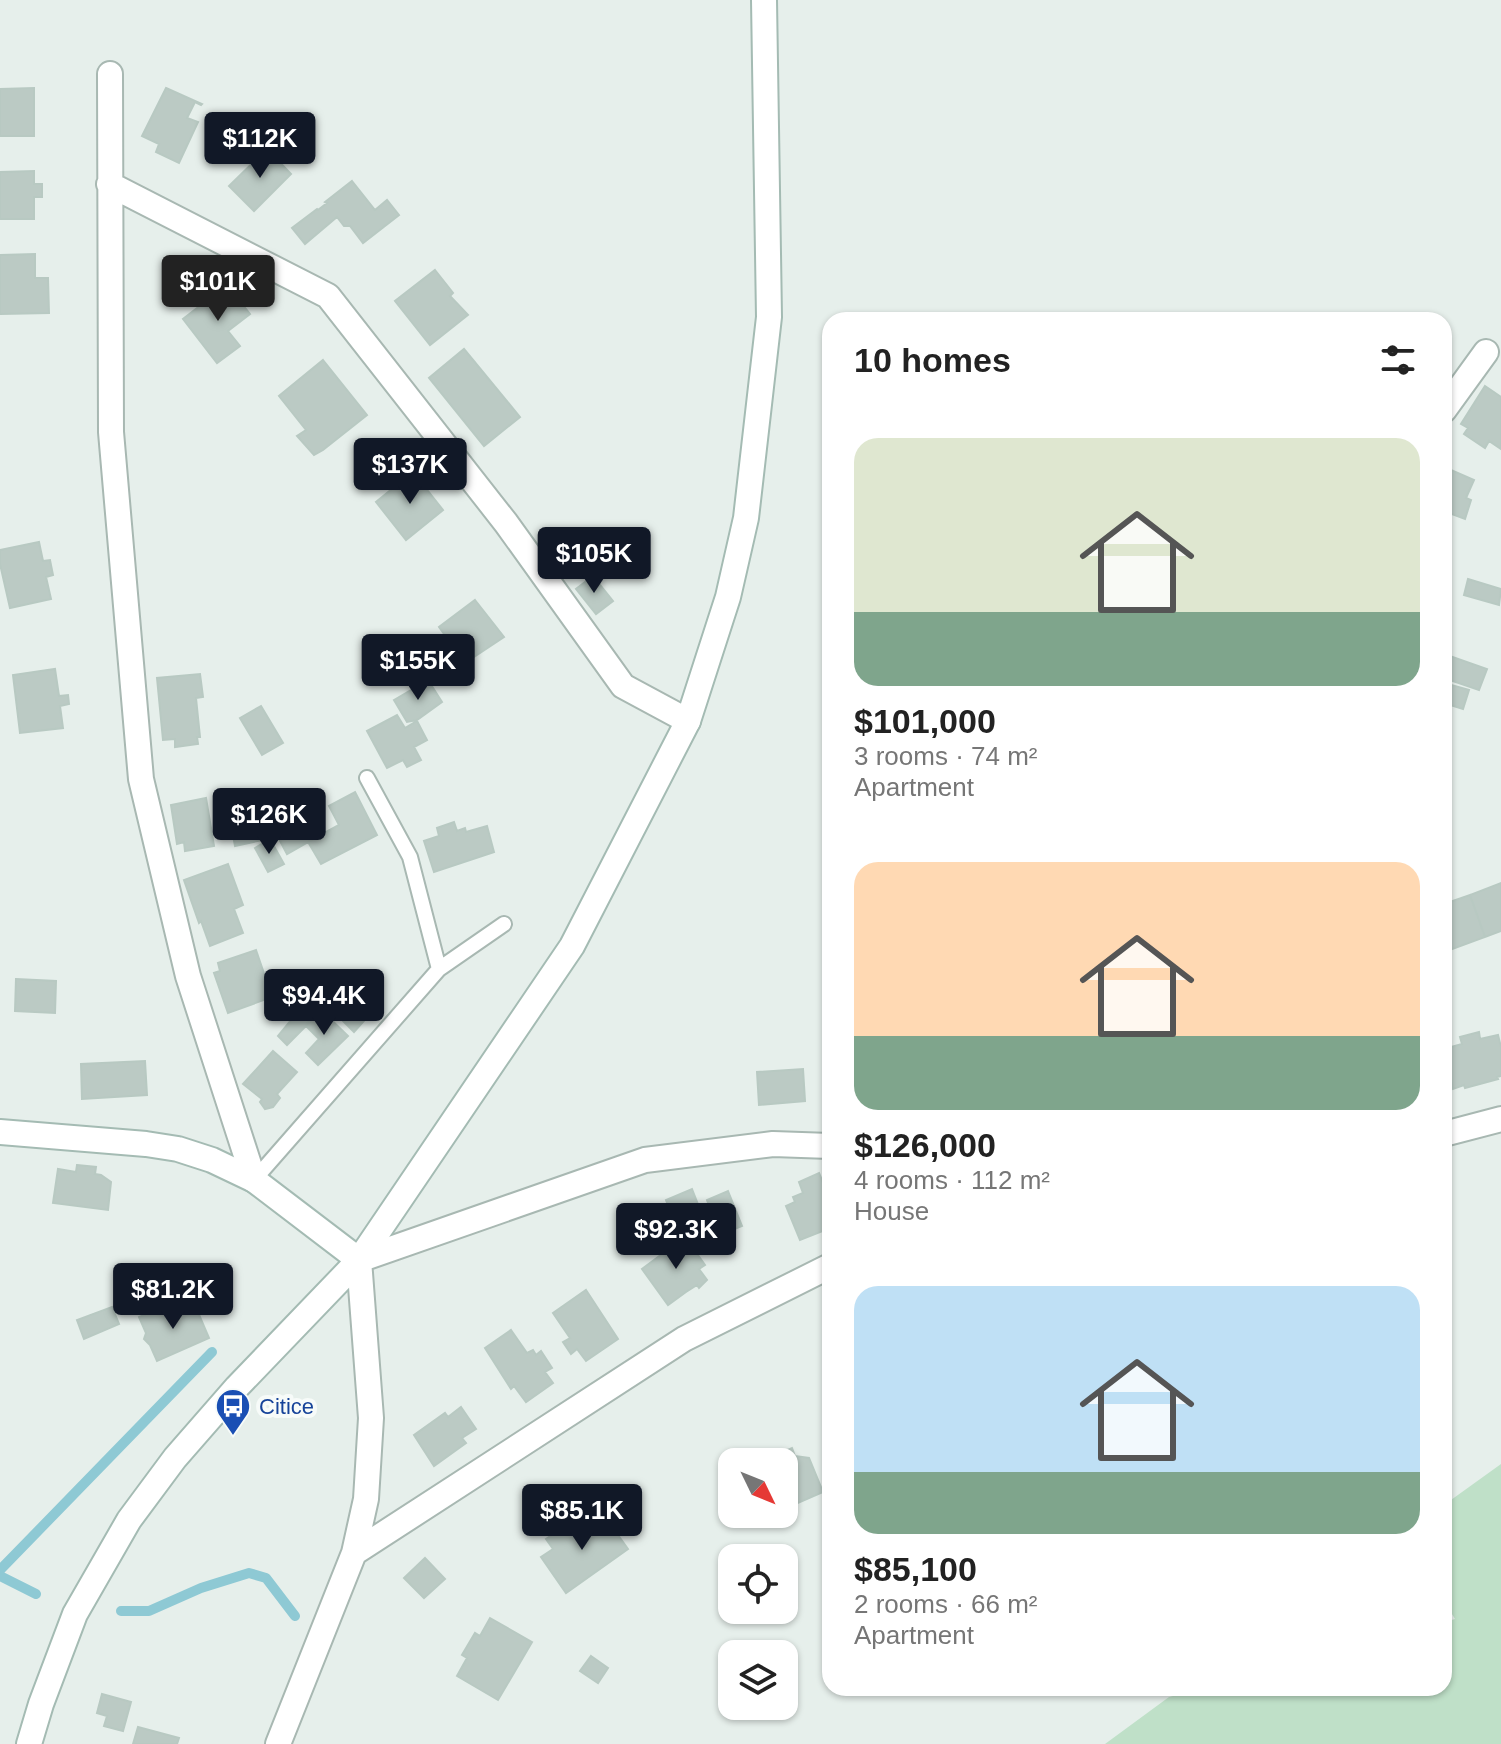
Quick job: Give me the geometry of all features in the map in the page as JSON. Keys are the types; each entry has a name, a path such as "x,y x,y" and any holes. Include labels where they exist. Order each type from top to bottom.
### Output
{"street":[{"path":"29,1744 75,1614 129,1520 175,1458 237,1387 359,1260 572,946 688,721 728,597 746,518 769,317 764,0"},
{"path":"110,74 111,432 141,779 188,976 254,1180"},
{"path":"109,184 328,296 506,523 623,686 688,721"},
{"path":"1452,399 1486,352"},
{"path":"1452,1132 1501,1119"},
{"path":"0,1132 146,1144 178,1149 212,1160 254,1180 359,1260 371,1418 366,1499 354,1553 278,1744"},
{"path":"359,1260 645,1160 773,1144 822,1146"},
{"path":"354,1553 684,1339 822,1270"}],"lane":[{"path":"367,778 410,857 439,969"},
{"path":"254,1180 439,969 504,924"}],"green space":[{"path":"1501,1464 1501,1744 1105,1744 1173,1696 1452,1696 1452,1620 1455,1619 1452,1614 1452,1499"}],"building":[{"path":"34,88 34,136 0,136 0,89"},
{"path":"166,88 202,104 195,102 187,118 198,122 179,163 156,152 159,144 142,136"},
{"path":"267,149 291,174 254,211 229,186"},
{"path":"34,171 34,184 42,184 42,197 34,197 34,219 0,219 0,172"},
{"path":"352,181 375,210 387,200 399,215 363,243 350,226 344,226 337,217 305,244 292,228"},
{"path":"35,254 35,278 48,278 49,313 0,314 0,255"},
{"path":"435,270 453,293 450,296 468,315 430,345 395,301"},
{"path":"227,285 250,314 228,331 240,346 217,363 183,319"},
{"path":"464,349 520,417 484,446 429,378"},
{"path":"323,360 367,415 314,455 297,436 306,430 279,396"},
{"path":"1485,386 1501,397 1501,449 1489,441 1485,448 1464,434 1468,428 1461,424"},
{"path":"1452,470 1474,480 1466,498 1471,500 1465,519 1452,514"},
{"path":"413,472 443,510 406,540 376,502"},
{"path":"39,542 43,561 50,560 53,575 46,577 51,599 10,608 0,550"},
{"path":"593,576 613,601 596,614 576,589"},
{"path":"1468,579 1501,589 1499,605 1464,595"},
{"path":"475,600 504,637 465,663 439,627"},
{"path":"1452,657 1487,669 1479,690 1452,681"},
{"path":"55,669 59,696 68,695 69,704 60,706 63,728 20,733 13,675"},
{"path":"200,674 203,697 196,698 198,744 175,747 175,739 163,740 157,678"},
{"path":"428,680 442,702 417,720 407,722 394,700"},
{"path":"1452,685 1469,690 1463,709 1452,706"},
{"path":"261,706 283,743 262,755 240,718"},
{"path":"397,715 405,728 417,721 427,740 414,747 421,760 407,767 403,760 387,768 367,731"},
{"path":"355,792 377,835 321,864 308,842 339,825 329,806"},
{"path":"206,798 214,846 185,851 184,842 177,844 171,805"},
{"path":"299,809 315,838 287,854 271,824"},
{"path":"262,818 267,839 235,846 231,824"},
{"path":"454,822 457,831 465,828 466,832 487,826 494,852 434,872 424,841 439,836 437,828"},
{"path":"270,839 284,864 268,872 255,848"},
{"path":"228,864 243,905 234,909 243,933 210,946 184,880"},
{"path":"1501,883 1501,931 1485,937 1470,895"},
{"path":"1470,895 1485,937 1452,949 1452,901"},
{"path":"256,950 272,997 228,1013 214,973 220,971 218,963"},
{"path":"16,979 56,981 55,1013 15,1011"},
{"path":"360,1003 371,1013 354,1032 343,1021"},
{"path":"301,1008 311,1016 306,1026 287,1045 278,1036"},
{"path":"321,1010 348,1036 318,1065 306,1053 319,1039 306,1026"},
{"path":"1479,1032 1480,1039 1498,1035 1501,1076 1498,1079 1453,1089 1452,1047 1462,1044 1460,1037"},
{"path":"273,1051 297,1072 277,1094 280,1098 273,1107 265,1109 260,1102 262,1099 243,1084"},
{"path":"145,1061 147,1095 82,1099 81,1064"},
{"path":"803,1069 805,1101 759,1105 757,1072"},
{"path":"77,1165 96,1167 95,1174 111,1182 108,1210 53,1203 58,1169 76,1172"},
{"path":"819,1173 822,1180 822,1231 800,1240 786,1206 795,1202 793,1197 803,1193 799,1182"},
{"path":"692,1189 699,1207 673,1218 666,1200"},
{"path":"728,1191 742,1226 720,1235 707,1200"},
{"path":"685,1237 705,1265 699,1269 707,1280 699,1288 697,1285 668,1305 642,1269"},
{"path":"586,1290 618,1339 586,1361 577,1349 571,1354 563,1342 570,1338 553,1313"},
{"path":"194,1303 209,1338 157,1361 144,1339 146,1333 139,1317 164,1307 167,1315"},
{"path":"112,1307 119,1324 84,1339 77,1320"},
{"path":"511,1330 527,1353 533,1350 536,1355 541,1351 552,1368 545,1372 553,1383 526,1402 514,1386 511,1389 485,1348"},
{"path":"461,1407 476,1429 462,1438 466,1443 434,1466 414,1435 445,1413 448,1417"},
{"path":"798,1456 809,1458 822,1492 798,1503"},
{"path":"602,1513 628,1549 566,1593 541,1557 553,1549 546,1539 568,1524 578,1538 584,1534 585,1526"},
{"path":"425,1558 445,1579 424,1598 404,1578"},
{"path":"490,1618 532,1642 498,1700 457,1676 467,1658 462,1655 475,1633 480,1636"},
{"path":"591,1656 608,1668 598,1683 580,1671"},
{"path":"102,1694 131,1702 123,1731 104,1726 107,1716 97,1713"},
{"path":"138,1727 179,1738 177,1744 133,1744"}],"waterway":[{"path":"0,1570 212,1352"},
{"path":"121,1611 149,1611 201,1588 249,1573 266,1578 295,1616"},
{"path":"0,1576 36,1594"}],"place":[{"name":"Citice","path":"233,1437"}]}
